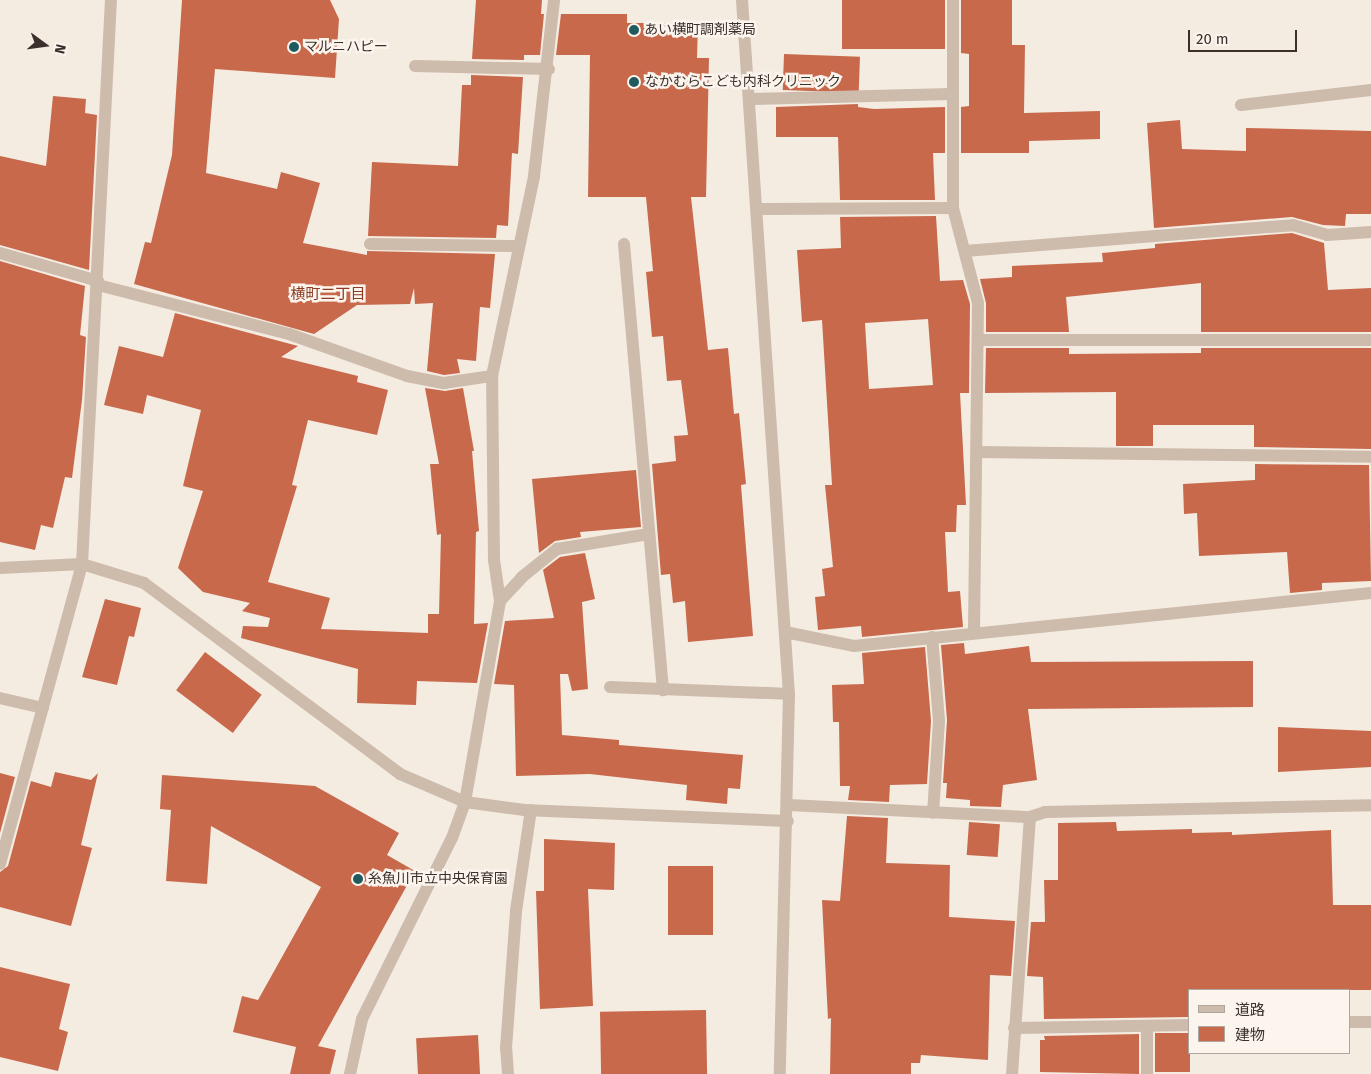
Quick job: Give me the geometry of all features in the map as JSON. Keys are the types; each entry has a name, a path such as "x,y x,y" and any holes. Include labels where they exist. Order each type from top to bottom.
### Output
{"street":[{"path":"0,864 82,564 98,283 111,0"},
{"path":"350,1074 362,1018 452,838 465,802 500,601 494,560 492,376 534,176 549,69 554,0"},
{"path":"742,0 789,694 789,805 780,1074"},
{"path":"953,0 951,94 953,208 978,303 974,632"},
{"path":"415,66 549,69"},
{"path":"1241,105 1371,90"},
{"path":"749,99 951,94"},
{"path":"757,209 953,208"},
{"path":"965,251 1292,225 1326,235 1371,232"},
{"path":"370,244 519,246"},
{"path":"624,244 663,690"},
{"path":"0,252 98,283 289,334 407,376 444,383 492,376"},
{"path":"978,340 1371,340"},
{"path":"977,452 1371,457"},
{"path":"500,601 522,577 557,549 649,534"},
{"path":"0,568 82,564 144,583 400,774 465,802 531,810 788,821"},
{"path":"785,632 854,646 974,632 1371,593"},
{"path":"932,637 939,721 933,813"},
{"path":"610,687 789,694"},
{"path":"0,698 43,708"},
{"path":"789,805 1030,817 1046,812 1371,805"},
{"path":"508,1074 506,1048 516,911 531,810"},
{"path":"1012,1074 1030,817"},
{"path":"1351,1022 1371,1022"},
{"path":"1014,1028 1188,1025"},
{"path":"1147,1026 1147,1074"}],"building":[{"path":"182,0 330,0 339,19 335,78 215,69 206,173 277,189 281,172 320,183 303,243 367,255 367,251 495,254 490,308 480,307 476,361 457,359 460,373 444,375 427,371 433,303 415,304 414,288 410,304 357,305 314,334 134,284 145,242 151,243 172,155"},
{"path":"476,0 542,0 541,14 544,14 540,55 524,55 524,60 472,59"},
{"path":"842,0 945,0 945,49 842,49"},
{"path":"961,0 1012,0 1012,45 1025,45 1024,113 1100,111 1100,139 1029,141 1029,153 961,153 961,107 969,106 969,54 961,53"},
{"path":"561,14 627,14 627,23 698,23 697,58 709,58 706,197 691,197 708,350 728,348 734,414 739,413 746,484 741,485 753,636 688,642 685,601 673,603 670,574 661,575 652,464 676,461 674,436 688,435 681,380 667,381 663,336 652,337 646,272 653,271 646,197 588,197 590,55 556,55"},
{"path":"784,54 860,57 859,93 783,90"},
{"path":"471,75 523,77 518,154 512,153 508,226 497,225 496,238 368,236 372,162 458,166 462,85 471,85"},
{"path":"53,96 86,99 85,113 97,115 89,270 0,245 0,156 46,166"},
{"path":"858,104 858,107 874,109 945,107 945,153 933,153 935,200 840,200 838,137 776,137 776,107"},
{"path":"1180,120 1182,149 1246,151 1246,128 1371,131 1371,214 1346,214 1345,226 1323,225 1292,217 1154,228 1147,123"},
{"path":"936,216 940,281 963,280 970,304 969,393 960,393 966,505 957,505 956,532 945,532 948,592 960,591 963,627 862,637 861,626 818,630 815,597 825,596 822,569 833,567 825,485 832,485 822,320 802,322 797,250 841,248 840,217","holes":["928,319 933,385 869,389 865,323"]},
{"path":"1292,233 1324,243 1328,290 1371,288 1371,332 1201,332 1201,283 1066,297 1069,332 986,332 986,303 980,279 1012,277 1012,266 1103,262 1102,253 1155,248 1155,244"},
{"path":"0,261 85,286 80,335 86,337 82,400 72,478 65,477 53,528 41,525 35,550 0,542"},
{"path":"175,313 298,346 281,357 358,376 357,382 388,390 377,435 308,420 292,485 297,486 268,582 330,598 321,629 428,633 428,614 439,614 441,534 437,535 430,464 439,464 425,388 445,391 463,388 474,451 472,451 479,531 476,532 474,624 488,623 477,683 417,681 416,705 357,703 358,669 241,638 243,626 268,627 270,618 242,611 250,603 203,592 178,568 203,491 183,486 201,410 147,395 143,414 104,405 119,346 163,357"},
{"path":"986,348 1069,348 1069,354 1201,353 1201,348 1371,348 1371,449 1254,447 1254,425 1153,425 1153,446 1116,446 1116,392 985,393"},
{"path":"1255,464 1369,465 1371,581 1322,583 1322,590 1290,593 1287,552 1199,556 1197,513 1184,514 1183,484 1255,480"},
{"path":"636,470 641,527 580,532 581,537 555,541 539,553 532,479"},
{"path":"585,553 595,599 582,602 588,689 572,691 568,674 560,674 562,735 619,740 619,745 743,755 740,789 728,788 727,804 686,800 687,785 590,774 516,776 514,685 494,684 505,621 554,618 543,570 560,557"},
{"path":"105,599 141,608 134,637 129,636 117,685 82,677"},
{"path":"964,643 965,654 1029,646 1031,662 1253,661 1253,707 1028,709 1037,780 1003,785 1001,807 970,806 970,800 946,798 947,783 943,783 947,720 941,645"},
{"path":"925,647 931,721 927,784 890,785 889,802 848,800 850,786 840,786 839,722 833,722 832,685 864,684 862,653"},
{"path":"205,652 262,695 233,733 176,690"},
{"path":"1278,727 1371,731 1371,767 1278,772"},
{"path":"55,772 91,780 98,773 81,845 92,848 71,926 0,907 0,872 8,866 31,781 51,787"},
{"path":"0,773 15,777 0,833"},
{"name":"糸魚川市立中央保育園","path":"162,775 315,786 399,833 387,855 415,871 318,1046 336,1050 330,1074 290,1074 296,1047 233,1032 242,996 258,1000 321,887 211,826 207,884 166,881 171,810 160,809"},
{"path":"847,816 888,818 886,863 950,865 949,917 1015,921 1011,976 990,975 988,1060 921,1055 920,1063 911,1063 911,1074 830,1074 831,1018 828,1019 822,900 840,901"},
{"path":"969,822 1000,824 998,857 967,855"},
{"path":"1116,822 1117,831 1192,829 1192,833 1232,832 1232,835 1331,830 1333,905 1371,905 1371,990 1188,989 1188,1017 1044,1019 1043,977 1027,976 1031,922 1045,922 1044,880 1058,880 1058,823"},
{"path":"544,839 615,843 614,890 588,889 593,1006 540,1009 536,891 544,891"},
{"path":"668,866 713,866 713,935 668,935"},
{"path":"0,967 70,984 59,1029 68,1032 58,1071 0,1057"},
{"path":"706,1010 707,1074 601,1074 600,1012"},
{"path":"1155,1033 1188,1033 1190,1072 1155,1072"},
{"path":"1139,1034 1139,1074 1040,1072 1040,1040 1045,1040 1044,1036"},
{"path":"478,1035 480,1074 418,1074 416,1038"}],"place":[{"name":"あい横町調剤薬局","path":"634,30"},
{"name":"マルニハピー","path":"294,47"},
{"name":"なかむらこども内科クリニック","path":"634,82"},
{"name":"糸魚川市立中央保育園","path":"358,879"}],"district":[{"name":"横町二丁目","path":"328,295"}]}
